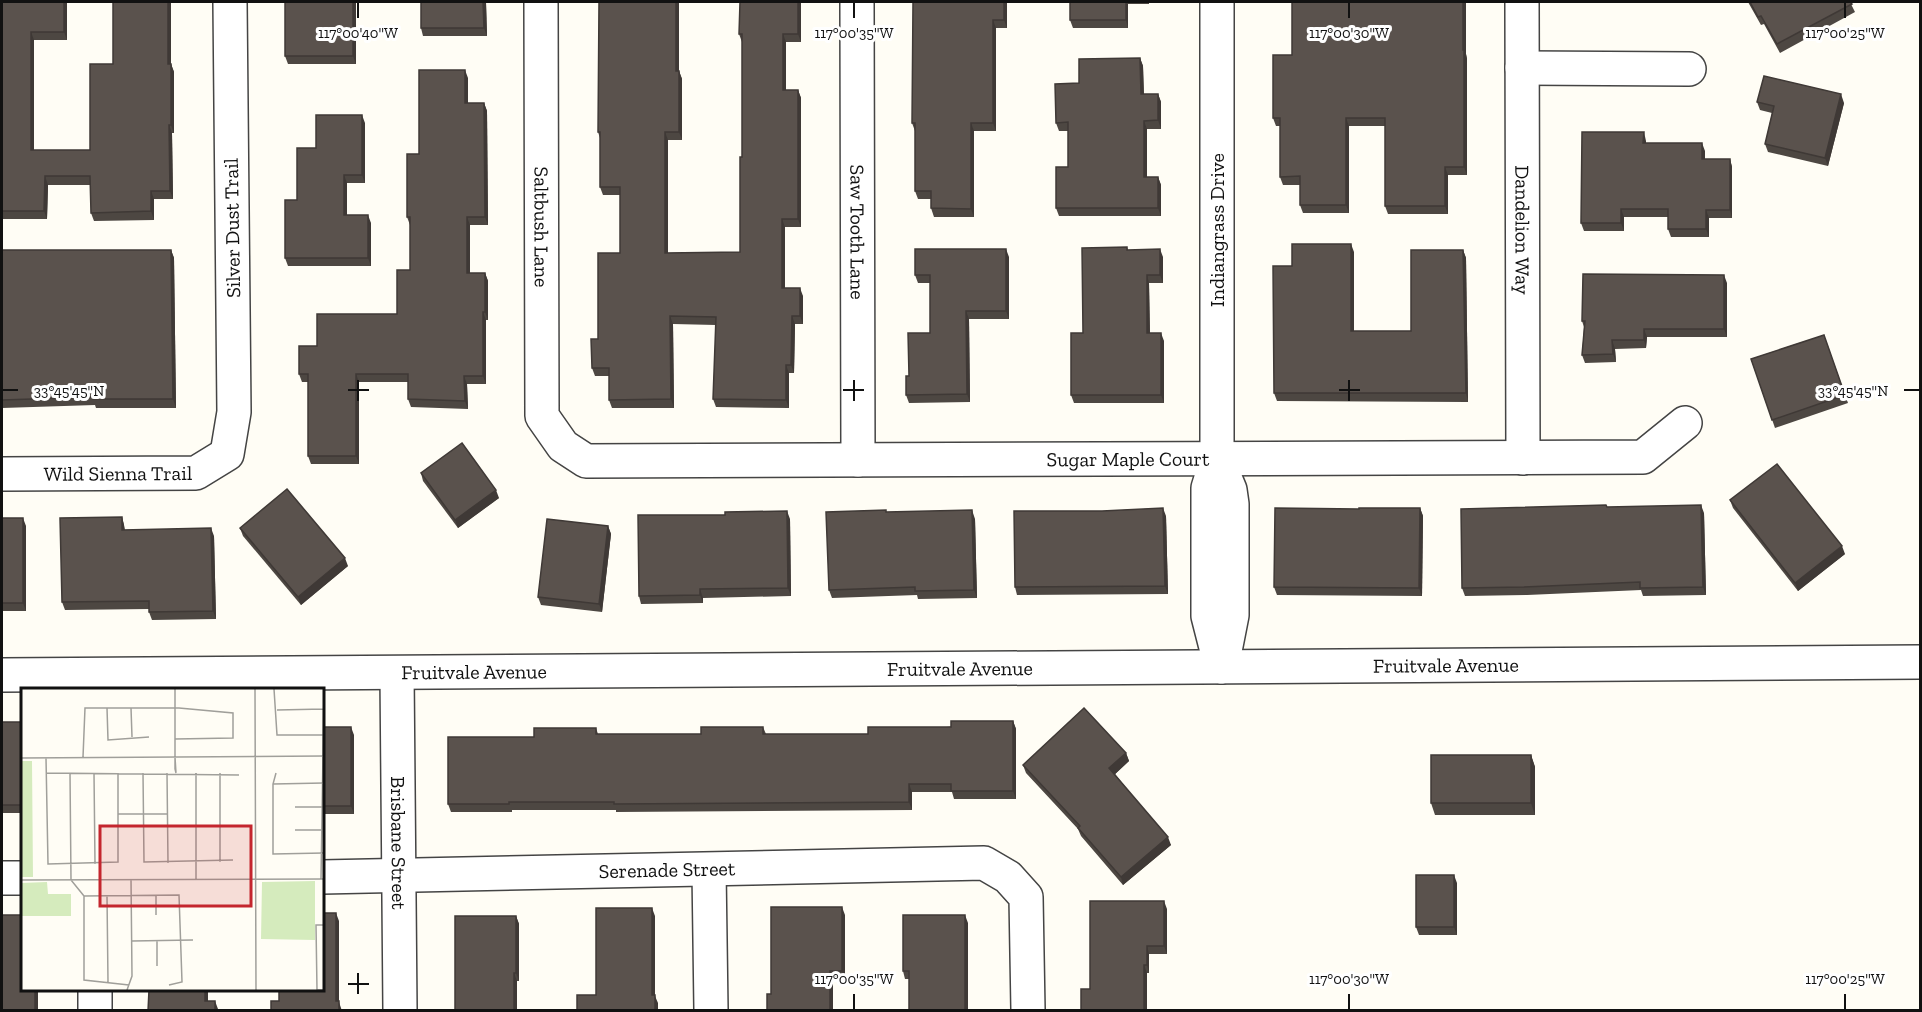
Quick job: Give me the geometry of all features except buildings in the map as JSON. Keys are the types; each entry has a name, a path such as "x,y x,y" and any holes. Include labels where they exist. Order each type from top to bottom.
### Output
{"street":[{"name":"Silver Dust Trail","path":"226,454 234,412 230,2"},
{"name":"Saltbush Lane","path":"541,2 542,416 563,446"},
{"name":"Saw Tooth Lane","path":"857,2 858,460"},
{"name":"Indiangrass Drive","path":"1217,2 1217,459 1208,488 1208,616 1221,667"},
{"name":"Dandelion Way","path":"1522,2 1523,458"},
{"path":"1522,68 1689,69"},
{"name":"Sugar Maple Court","path":"563,446 586,461 1643,458 1685,423"},
{"name":"Wild Sienna Trail","path":"2,474 196,473 226,454"},
{"name":"Fruitvale Avenue","path":"2,675 1920,662"},
{"name":"Brisbane Street","path":"397,673 400,1011"},
{"name":"Serenade Street","path":"324,877 984,863 1008,877 1026,897 1028,1011"},
{"path":"709,870 711,1011"},
{"path":"2,878 21,878"},
{"path":"95,991 95,1011"}]}
